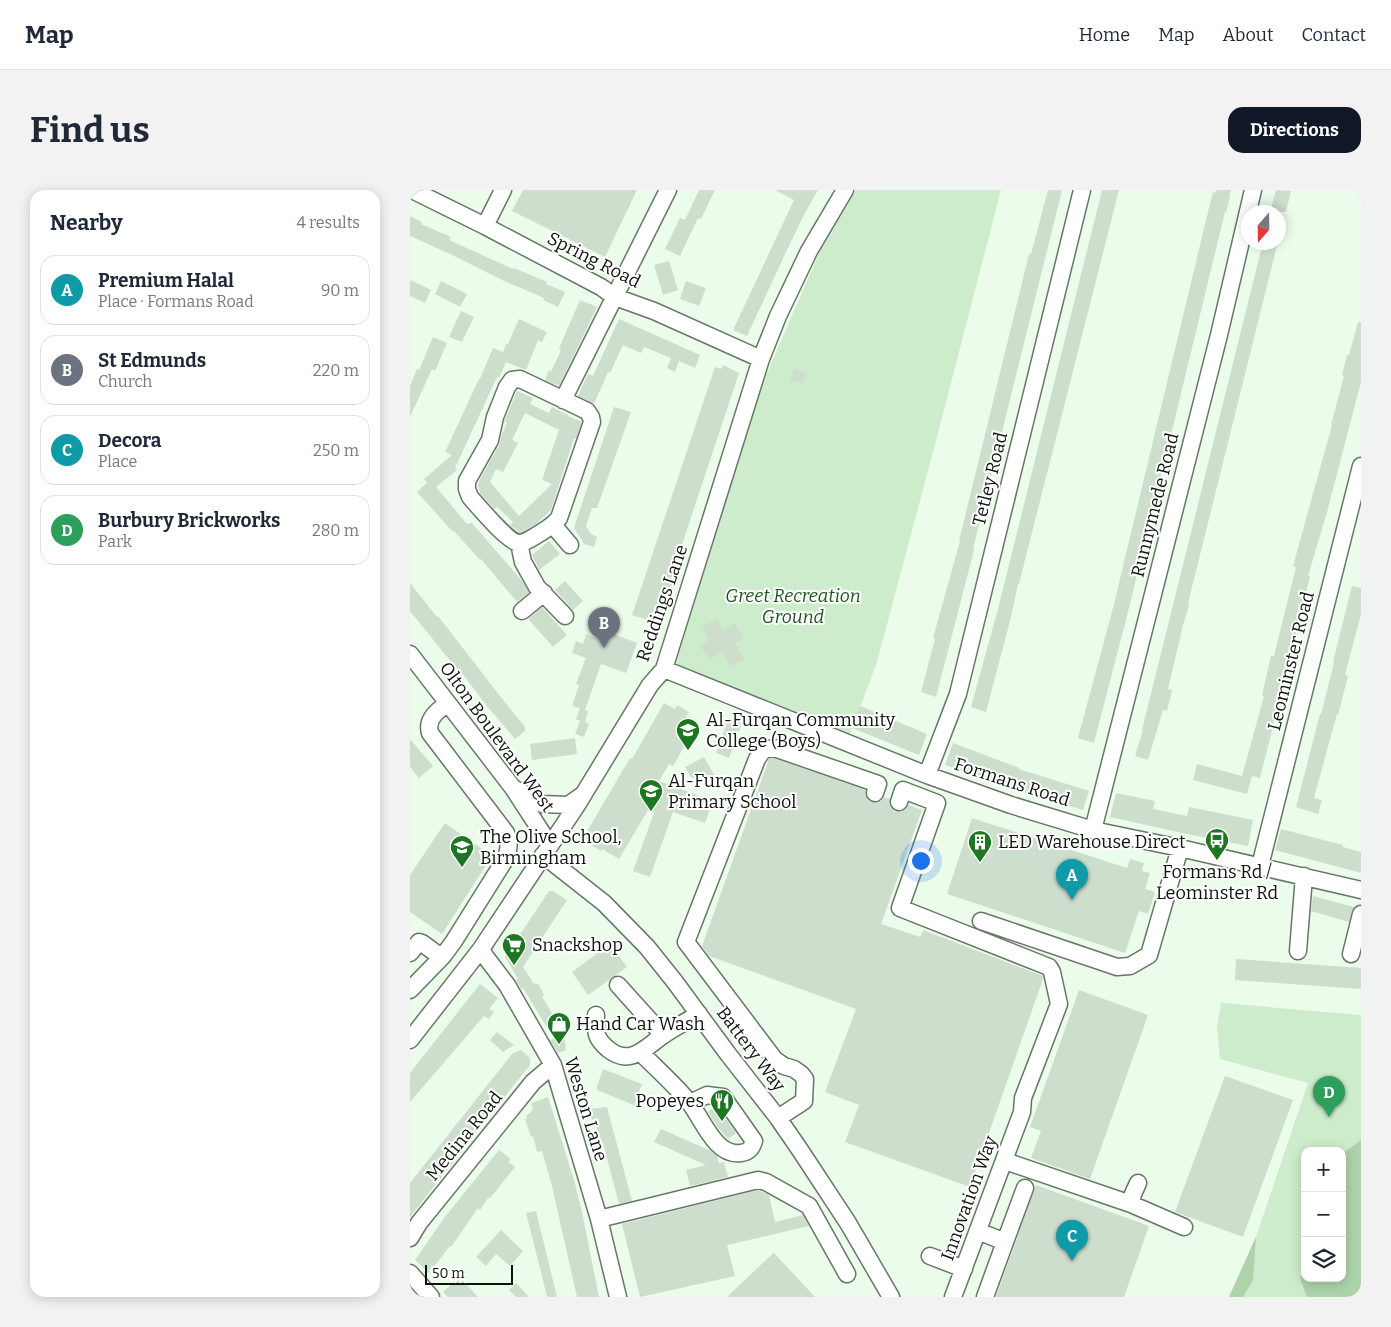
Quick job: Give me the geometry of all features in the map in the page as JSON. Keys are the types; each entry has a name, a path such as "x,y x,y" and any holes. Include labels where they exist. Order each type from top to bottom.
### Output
{"street":[{"name":"Spring Road","path":"412,190 485,226 615,296 654,311 761,360"},
{"path":"485,226 503,190"},
{"path":"563,400 668,190"},
{"name":"Reddings Lane","path":"412,1035 481,949 607,757 650,685 664,670 761,360 778,316 809,251 844,190"},
{"name":"Tetley Road","path":"927,775 958,694 1082,190"},
{"name":"Runnymede Road","path":"1093,830 1219,335 1253,190"},
{"path":"520,379 587,411 591,417 592,422 559,518 553,525 530,540 519,543 511,540 470,497 467,489 468,481 490,440 495,417 507,387 512,380 520,379"},
{"name":"Leominster Road","path":"1260,866 1361,466"},
{"path":"553,525 570,545"},
{"path":"519,543 523,562 537,587 565,616"},
{"path":"522,611 544,593"},
{"name":"Olton Boulevard West","path":"410,654 513,788 546,850"},
{"name":"Formans Road","path":"664,670 927,775 1011,805 1093,830 1361,890"},
{"path":"410,990 454,941 506,858 509,849 506,833 430,733 429,728 432,717 438,710 448,704"},
{"path":"778,1118 804,1101 805,1079 794,1069 784,1066 775,1060 686,942 757,758 763,750 774,748 878,784 875,793"},
{"path":"513,788 542,804 568,806 582,795"},
{"name":"Innovation Way","path":"899,802 903,790 937,803 900,908 1049,967 1052,972 1059,1004 1023,1098 1022,1112 1005,1161 953,1297"},
{"path":"981,921 1117,966 1130,966 1149,955 1180,848"},
{"name":"Battery Way","path":"546,850 604,903 647,947 699,1014 800,1150 848,1223 891,1297"},
{"path":"1298,951 1304,876"},
{"path":"1351,954 1361,914"},
{"path":"410,953 419,942 441,957"},
{"name":"Weston Lane","path":"481,949 507,984 553,1065 599,1219 618,1297"},
{"path":"618,986 663,1035"},
{"path":"596,1015 596,1034 614,1054 623,1057 641,1053 663,1035 699,1014"},
{"path":"641,1053 690,1103"},
{"name":"Medina Road","path":"410,1238 419,1223 533,1082 553,1065"},
{"path":"1005,1161 1131,1204 1184,1227"},
{"path":"599,1219 758,1180 766,1182 809,1206 847,1274"},
{"path":"1131,1204 1138,1182"},
{"path":"985,1297 1025,1188"},
{"path":"978,1231 1005,1242"},
{"path":"930,1256 964,1268"},
{"path":"410,1274 431,1297"}],"green space":[{"name":"Greet Recreation Ground","path":"856,190 1001,190 877,662 850,734 675,667 761,387 819,253"},
{"path":"1221,1003 1361,1015 1361,1297 1229,1297 1256,1237 1308,1083 1220,1059 1217,1028"},
{"path":"1361,1140 1361,1297 1307,1297 1301,1282 1346,1282 1346,1151"},
{"path":"1256,1237 1253,1280 1243,1297 1229,1297"}],"building":[{"path":"523,190 637,190 605,257 512,211"},
{"path":"699,190 715,190 701,219 698,218 680,256 665,249 680,218 685,220"},
{"path":"775,190 818,190 786,252 747,336 733,330 794,200"},
{"path":"1048,190 1062,190 936,697 921,692 935,639 933,638 960,541 1029,254 1031,254"},
{"path":"1102,190 1119,190 986,712 971,707 998,609"},
{"path":"1216,190 1231,190 1230,197 1094,743 1078,738 1113,608 1213,192 1215,193"},
{"path":"1276,190 1291,191 1286,212 1286,205 1272,205"},
{"path":"410,216 422,222 421,224 451,237 449,240 547,282 546,284 565,292 558,307 543,300 544,298 410,236"},
{"path":"1261,250 1276,250 1191,591 1168,689 1172,690 1167,711 1163,710 1148,760 1135,756"},
{"path":"669,261 678,290 663,295 654,265"},
{"path":"410,280 431,290 425,303 410,296"},
{"path":"441,281 467,294 460,307 435,294"},
{"path":"686,281 706,288 699,306 680,299"},
{"path":"580,300 597,307 559,386 545,380 549,370 551,372 561,350 559,348"},
{"path":"461,311 474,317 462,342 449,337"},
{"path":"519,319 547,332 542,342 538,340 526,370 506,362 499,378 497,377 455,468 457,470 436,487 467,524 472,523 523,582 529,593 517,602 481,559 452,531 417,492 427,483 424,479 452,455 445,452 493,348 503,352"},
{"path":"619,319 700,355 695,368 679,361 675,372 667,368 671,358 644,347 641,353 623,345 610,373 608,372 594,404 578,396 588,374 593,376"},
{"path":"1358,322 1361,322 1361,382 1308,576 1310,576 1292,652 1289,651 1276,703 1279,703 1260,778 1252,776 1247,794 1193,780 1197,764 1242,776 1264,696 1262,695 1271,656 1274,656 1296,567 1293,566 1332,425 1347,355 1349,355"},
{"path":"433,337 447,343 435,371 432,369 410,417 410,386"},
{"path":"723,365 739,373 670,581 673,582 659,624 632,615 715,367 721,369"},
{"path":"794,368 807,373 803,384 790,380"},
{"path":"517,391 533,398 530,404 549,413 552,407 582,422 576,439 574,438 551,510 536,524 520,533 510,525 513,522 497,507 494,509 480,493 478,485 499,445 507,423 504,422","holes":["525,413 559,430 542,480 552,484 519,516 490,482 496,469 503,472 518,443 512,440"]},
{"path":"614,407 631,412 597,508 592,508 586,526 591,534 597,537 594,547 584,544 574,528"},
{"path":"549,541 560,554 539,570 532,555"},
{"path":"565,581 583,601 573,610 555,590"},
{"path":"410,583 525,727 525,731 515,739 410,611"},
{"path":"1352,586 1361,588 1361,614 1345,675 1348,676 1314,798 1322,800 1318,814 1296,807"},
{"path":"542,607 567,635 553,647 528,619"},
{"path":"717,619 723,630 735,623 744,638 735,643 744,659 731,666 722,652 709,660 700,645 709,640 702,627"},
{"path":"603,630 637,643 626,673 601,664 585,710 588,711 585,722 589,724 584,737 575,734 580,721 576,719 580,708 572,706 579,685 576,684 586,658 572,653 576,641 583,644 586,634 599,639"},
{"path":"664,703 675,709 677,705 689,712 686,717 697,724 673,766 669,764 659,781 713,801 705,823 673,812 650,877 633,871 654,813 648,810 619,859 582,840"},
{"path":"860,706 927,734 919,755 852,728"},
{"path":"729,718 742,723 729,758 716,753"},
{"path":"575,738 577,754 532,760 530,744"},
{"path":"410,739 433,766 419,778 410,767"},
{"path":"953,743 1019,769 1089,791 1083,810 1012,789 945,765"},
{"path":"704,757 715,776 702,783 690,776 685,767"},
{"path":"773,758 865,790 865,795 871,802 877,803 884,797 890,799 889,804 895,811 901,812 908,805 922,810 881,924 920,937 923,930 1043,976 970,1187 845,1142 859,1105 825,1092 856,1009 709,956 702,946 769,759"},
{"path":"1116,793 1155,801 1153,809 1187,816 1189,807 1253,820 1248,846 1110,817"},
{"path":"972,818 1127,868 1130,859 1144,863 1142,871 1150,873 1145,889 1155,892 1148,914 1139,911 1125,953 947,894"},
{"path":"445,823 492,856 442,934 410,912 410,875"},
{"path":"1281,829 1343,845 1343,847 1361,852 1361,873 1275,850"},
{"path":"549,891 553,891 567,900 523,967 534,984 539,985 544,995 542,997 556,1020 546,1026 523,988 521,989 516,980 518,979 505,957"},
{"path":"1313,896 1354,907 1349,922 1311,911"},
{"path":"610,944 627,967 588,995 572,972"},
{"path":"1236,959 1361,968 1361,989 1235,980"},
{"path":"480,984 498,998 489,1009 494,1012 489,1019 484,1016 410,1102 410,1073"},
{"path":"1079,990 1148,1015 1090,1179 1031,1158 1041,1131 1030,1127"},
{"path":"497,1032 514,1045 503,1052 490,1040"},
{"name":"Hand Car Wash","path":"564,1035 566,1050 558,1053 550,1040"},
{"path":"521,1050 530,1058 530,1065 410,1217 410,1183 512,1054"},
{"path":"603,1069 642,1084 634,1105 597,1090"},
{"path":"1225,1076 1293,1100 1243,1237 1175,1212"},
{"path":"548,1097 574,1180 599,1297 577,1297 552,1186 542,1151 537,1152 533,1136 531,1137 525,1119 533,1110 531,1103"},
{"path":"717,1106 736,1133 728,1139 708,1112"},
{"path":"607,1107 632,1201 619,1204 603,1143 601,1144 589,1109"},
{"path":"661,1129 711,1151 717,1156 719,1163 724,1162 728,1177 690,1186 686,1170 706,1165 654,1142"},
{"path":"499,1150 511,1159 508,1162 515,1167 480,1210 478,1208 451,1247 429,1273 415,1260 444,1218"},
{"path":"1036,1185 1149,1226 1124,1297 996,1297"},
{"path":"758,1190 769,1195 775,1222 803,1215 809,1226 727,1245 735,1276 640,1297 622,1224"},
{"path":"536,1211 557,1297 547,1297 526,1213"},
{"path":"501,1230 523,1251 510,1266 496,1254 486,1266 476,1257"},
{"path":"774,1253 815,1297 727,1297 768,1258"},
{"path":"460,1277 478,1297 448,1297 443,1292"},
{"path":"516,1283 529,1297 516,1297 509,1290"}],"place":[{"name":"St Edmunds","path":"604,648"},
{"name":"Al-Furqan Community College (Boys)","path":"688,751"},
{"name":"Al-Furqan Primary School","path":"651,812"},
{"name":"Formans Rd / Leominster Rd","path":"1217,861"},
{"name":"LED Warehouse Direct","path":"980,863"},
{"name":"The Olive School, Birmingham","path":"462,868"},
{"name":"Premium Halal","path":"1072,900"},
{"name":"Snackshop","path":"514,966"},
{"name":"Hand Car Wash","path":"559,1045"},
{"name":"Burbury Brickworks","path":"1329,1117"},
{"name":"Popeyes","path":"722,1122"},
{"name":"Decora","path":"1072,1261"}]}
